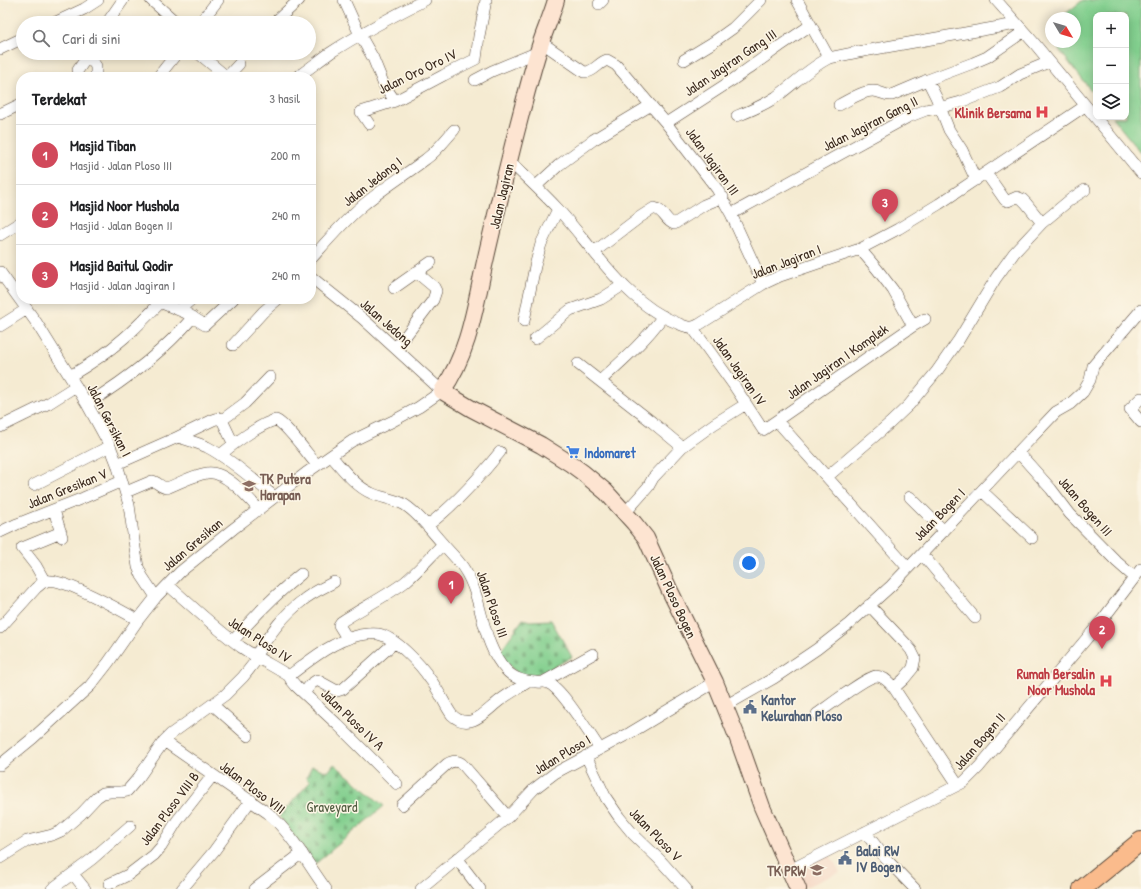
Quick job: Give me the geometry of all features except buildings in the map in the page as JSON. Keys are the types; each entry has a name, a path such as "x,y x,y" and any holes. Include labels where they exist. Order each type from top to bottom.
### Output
{"main road":[{"path":"1082,889 1141,842"}],"street":[{"path":"69,16 98,0"},
{"path":"112,16 123,0"},
{"path":"151,0 169,16"},
{"path":"205,16 218,0"},
{"path":"282,16 299,0"},
{"path":"344,0 384,85 395,101"},
{"path":"304,72 330,53 360,35 393,16 426,0"},
{"name":"Jalan Oro Oro IV","path":"368,124 361,112 395,101 476,59 486,0"},
{"name":"Jalan Jagiran","path":"442,391 451,376 465,342 509,161 540,47 556,0"},
{"path":"797,0 829,58"},
{"path":"996,0 1141,173"},
{"path":"684,60 733,28 758,1"},
{"path":"737,116 774,98 815,66 829,58 1016,24"},
{"name":"Jalan Jagiran Gang III","path":"666,124 811,26"},
{"path":"839,105 865,92 873,91 888,96 958,69 987,56 1023,32"},
{"path":"0,49 16,41"},
{"path":"475,80 540,47"},
{"name":"Jalan Jagiran III","path":"540,47 584,72 590,71 607,60 611,61 624,73 723,197 763,284"},
{"path":"78,70 85,60"},
{"path":"92,60 96,66 96,72"},
{"path":"162,72 171,60"},
{"path":"207,60 221,72"},
{"name":"Jalan Jagiran Gang II","path":"731,214 908,117 926,110 961,102 992,90 1020,74 1049,62"},
{"path":"232,72 239,64"},
{"path":"927,80 950,130 962,150 976,180"},
{"path":"536,186 559,165 593,140 651,105"},
{"path":"0,114 16,106"},
{"name":"Jalan Jagiran I","path":"692,327 700,324 763,284 787,274 860,249 898,229 976,180 1085,106"},
{"name":"Jalan Jedong I","path":"316,254 360,207 427,158 454,130"},
{"path":"509,161 558,209 623,285 663,316 687,327 692,327"},
{"path":"986,173 1005,200 1008,201 1017,197 1022,199 1042,224"},
{"path":"827,477 890,423 919,394 961,336 1003,268 1042,224 1071,199 1085,190"},
{"path":"594,252 654,208 660,210 669,222 674,224 700,207 723,197"},
{"path":"524,321 541,244 558,209"},
{"path":"0,235 16,225"},
{"path":"860,249 892,290 913,326"},
{"path":"394,288 431,262"},
{"path":"395,348 433,300 435,294 436,289 416,272"},
{"name":"Jalan Gersikan I","path":"2,278 16,294"},
{"name":"Jalan Jedong","path":"316,281 362,318 442,391"},
{"path":"535,339 570,310 601,299 623,285"},
{"path":"0,326 23,304"},
{"name":"Jalan Gersikan I","path":"25,304 87,404 110,446 126,492 138,567 142,576 156,597"},
{"path":"70,376 110,350 142,322 154,304"},
{"path":"164,304 193,317 205,325 228,304"},
{"path":"179,310 186,304"},
{"path":"233,345 272,304"},
{"name":"Jalan Bogen I","path":"725,706 774,678 818,648 891,586 1056,412 1070,404 1083,392 1090,380 1094,366 1141,310"},
{"path":"600,381 654,329 663,316"},
{"path":"87,404 126,378 160,352 193,317"},
{"name":"Jalan Jagiran I Komplek","path":"763,430 925,319"},
{"name":"Jalan Jagiran IV","path":"692,327 763,430"},
{"path":"578,364 682,447"},
{"path":"117,464 213,420 219,418 222,420 245,403 270,377"},
{"path":"0,427 49,404 76,386"},
{"name":"Jalan Gresikan","path":"0,765 33,738 90,686 156,597 180,572 213,544 317,465 352,441 419,407 442,391"},
{"name":"Jalan Ploso Bogen","path":"442,391 472,409 541,445 571,464 606,492 625,512 646,538 669,589 716,682 762,807 798,889"},
{"path":"1141,398 1130,409 1141,422"},
{"path":"625,512 648,487 653,478 682,447 746,404"},
{"path":"222,420 233,444"},
{"path":"220,454 267,423 277,420 317,465"},
{"path":"777,421 908,568"},
{"path":"178,437 200,444 220,454 275,497"},
{"path":"34,485 110,446"},
{"path":"427,526 448,509 471,487 500,452"},
{"name":"Jalan Bogen III","path":"1018,452 1051,489 1070,514 1116,562 1138,573"},
{"name":"Jalan Ploso III","path":"331,456 362,488 381,497 402,503 413,511 459,562 470,578 489,642 505,669 514,677 528,682 543,682"},
{"path":"126,492 152,481 156,482 163,488 167,488 196,476 212,472 224,477 235,485 259,510"},
{"name":"Jalan Gresikan V","path":"0,532 122,481"},
{"path":"982,491 1032,538"},
{"path":"910,497 944,531"},
{"path":"45,582 36,566 22,548 62,535 54,510"},
{"path":"347,638 339,626 341,622 374,603 404,582 443,544"},
{"path":"922,554 975,618"},
{"name":"Jalan Bogen II","path":"790,870 964,782 979,767 1103,619 1138,573"},
{"path":"233,640 266,604 301,574"},
{"path":"0,628 36,588 45,582 52,581 70,587 113,606 138,620"},
{"path":"0,858 27,841 52,835 61,831 103,793 127,791 139,777 164,741 171,734 213,705 232,689 256,657 272,631 291,610 314,592 334,582"},
{"name":"Jalan Ploso IV","path":"168,585 208,621 233,640 256,657 289,676 334,645 347,638 376,633 394,642 412,658 435,685 449,711 456,719 462,722 470,721 479,717 528,682"},
{"path":"869,605 906,644 915,658 913,668 894,688"},
{"path":"304,693 311,684 317,680 337,692 394,642"},
{"path":"543,682 593,654"},
{"name":"Jalan Ploso IV A","path":"289,676 296,686 338,724 397,784"},
{"path":"817,714 861,684 874,677 878,676 883,678 894,688 958,785"},
{"path":"543,682 548,682 565,699 600,749"},
{"name":"Jalan Ploso I","path":"421,889 508,817 534,789 555,773 636,730 716,682"},
{"path":"213,705 248,736"},
{"name":"Jalan Ploso VIII","path":"164,741 251,800 274,818 302,853 326,889"},
{"name":"Jalan Ploso V","path":"586,756 606,798 619,817 633,834 664,863 686,889"},
{"path":"402,805 447,764 452,761 456,761 460,762 464,766 508,817"},
{"name":"Jalan Ploso VIII B","path":"109,884 128,875 154,855 161,847 168,833 213,775"},
{"path":"182,889 222,840 251,800"},
{"path":"52,889 92,859 130,826"},
{"path":"865,832 886,859 915,889"},
{"path":"255,889 302,853"},
{"path":"458,858 460,863 480,889"},
{"path":"73,874 85,889"}],"shaded area":[{"name":"TK PRW","path":"828,852 840,872 803,888 794,869"}],"green space":[{"path":"1083,0 1141,0 1141,153 1114,120 1129,120 1129,12 1093,12 1093,93 1058,48 1081,48 1081,12 1068,12"},
{"path":"523,619 530,621 551,620 572,657 546,671 531,676 525,676 516,672 498,654"},
{"name":"Graveyard","path":"334,764 384,806 315,864 279,816 310,782 306,778 312,766 328,772"}],"place":[{"name":"Klinik Bersama","path":"1042,112"},
{"name":"Masjid Baitul Qodir","path":"885,222"},
{"name":"Indomaret","path":"573,452"},
{"name":"TK Putera Harapan","path":"249,486"},
{"name":"Masjid Tiban","path":"451,604"},
{"name":"Masjid Noor Mushola","path":"1102,649"},
{"name":"Rumah Bersalin Noor Mushola","path":"1106,681"},
{"name":"Kantor Kelurahan Ploso","path":"750,707"},
{"name":"Balai RW IV Bogen","path":"845,858"},
{"name":"TK PRW","path":"817,870"}]}
